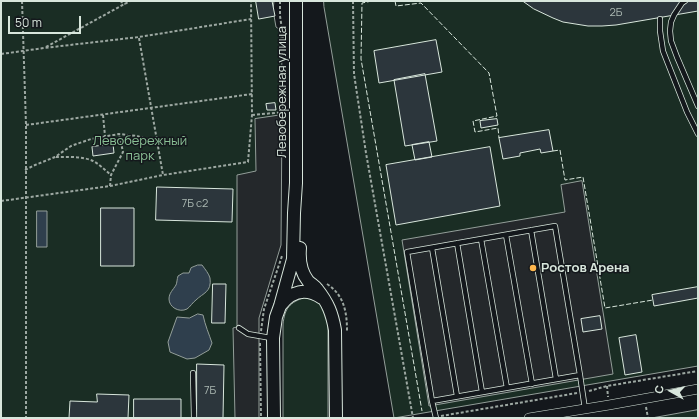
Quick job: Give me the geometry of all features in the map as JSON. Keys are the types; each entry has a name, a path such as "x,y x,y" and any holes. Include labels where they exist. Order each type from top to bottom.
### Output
{"main road":[{"name":"Левобережная улица","path":"274,418 273,338 276,317 293,258 296,183 296,1"},
{"name":"Левобережная улица","path":"296,183 299,212 299,261 302,271 308,281 317,289 328,305 332,316 334,330 336,418"},
{"path":"280,306 284,300 296,293 311,293 323,299"}],"street":[{"path":"529,418 698,389"}],"lane":[{"path":"685,1 674,15 670,31 677,57 698,106"},
{"path":"660,19 663,51 687,112 698,134"},
{"path":"436,418 407,252 555,226 585,409"},
{"path":"531,230 556,379"},
{"path":"506,235 532,384"},
{"path":"481,239 506,388"},
{"path":"457,243 482,392"},
{"path":"432,248 457,396"},
{"path":"238,328 248,334 273,338"},
{"path":"193,373 194,418"},
{"path":"432,401 580,375"}],"path":[{"path":"22,1 26,125 26,418"},
{"path":"120,1 125,4"},
{"path":"44,48 130,1"},
{"path":"1,201 110,186 163,175 248,162 252,115 250,1"},
{"path":"280,1 280,16 285,48"},
{"path":"353,1 354,74 366,153 413,418"},
{"path":"1,54 139,38 251,19"},
{"path":"139,38 163,175"},
{"path":"26,125 252,94"},
{"path":"252,115 285,112"},
{"path":"103,115 106,136"},
{"path":"25,170 55,157 71,146 91,138 119,134 137,136 157,142"},
{"path":"110,186 111,175 123,152 119,134"},
{"path":"55,157 76,157 92,160 111,175"},
{"path":"261,418 260,336 264,309 284,250"},
{"path":"323,281 334,288 343,302 347,319 347,334"},
{"path":"436,418 583,392 607,386 698,371"}],"green space":[{"name":"Левобережный парк","path":"1,1 274,1 273,10 276,27 281,32 283,112 280,112 277,252 255,325 256,418 1,418"},
{"name":"Ростов Арена","path":"324,1 698,1 698,366 394,418"},
{"path":"305,297 318,301 328,312 328,418 283,418 284,318 287,310 292,304"},
{"path":"698,410 698,418 652,418"}],"shaded area":[{"path":"282,115 281,245 259,318 259,418 235,418 233,328 237,327 237,175 256,171 255,119"},
{"path":"582,181 613,374 429,406 402,240 565,212 561,185"}],"water":[{"path":"37,211 47,211 47,247 37,247"},
{"path":"202,265 207,272 210,278 210,286 204,294 187,309 178,310 169,302 170,293 176,285 178,276 183,273 189,273 191,268"},
{"path":"198,314 203,315 212,343 209,350 195,358 187,359 170,352 168,342 177,317 189,318"}],"building":[{"path":"256,1 272,1 275,16 259,19"},
{"path":"523,1 698,1 698,11 616,25 588,26 563,22 534,9"},
{"path":"436,40 442,72 379,83 374,51"},
{"path":"425,74 437,141 405,146 394,80"},
{"path":"275,103 276,110 267,110 266,104"},
{"path":"497,119 498,125 481,128 480,121"},
{"path":"549,130 553,151 541,153 540,149 520,153 520,156 503,159 499,138"},
{"path":"429,142 432,157 415,160 412,145"},
{"path":"113,144 114,153 93,156 92,147"},
{"path":"490,147 500,206 396,225 386,165"},
{"path":"157,187 233,189 232,222 156,220"},
{"path":"101,208 134,208 134,266 101,266"},
{"path":"213,284 226,284 225,323 212,323"},
{"path":"698,287 698,298 654,306 652,295"},
{"path":"600,316 602,329 583,332 581,319"},
{"path":"636,335 642,372 625,375 619,338"},
{"path":"197,364 224,365 223,418 197,418"},
{"path":"97,394 129,395 128,418 69,418 70,401 97,402"},
{"path":"134,399 181,399 181,418 134,418"}],"fence":[{"path":"372,1 362,3 361,59 422,411"},
{"path":"395,1 396,6 421,3 489,73 497,116 473,121 475,132 498,128 499,138"},
{"path":"553,151 560,150 565,180 583,177 605,308 653,300"}],"place":[{"name":"Ростов Арена","path":"533,268"}]}
